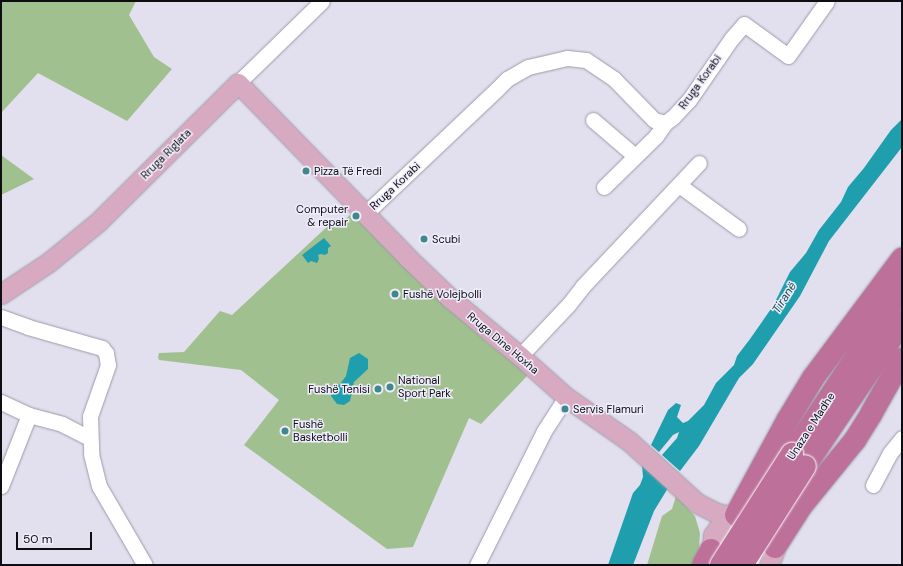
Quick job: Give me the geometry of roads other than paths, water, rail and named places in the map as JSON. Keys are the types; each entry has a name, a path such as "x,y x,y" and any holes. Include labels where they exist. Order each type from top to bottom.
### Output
{"highway":[{"path":"733,516 810,383 902,259"},
{"name":"Unaza e Madhe","path":"742,565 798,460 902,288"},
{"name":"Unaza e Madhe","path":"713,556 798,460 902,322"},
{"path":"774,557 793,517 862,429 902,359"}],"main road":[{"name":"Rruga Dine Hoxha","path":"238,83 434,284 520,356 566,397 630,442 692,498 717,513 733,516 752,515 765,522 773,534 774,557"},
{"name":"Rruga Riglata","path":"1,294 49,262 88,231 238,83"},
{"name":"Rruga Dine Hoxha","path":"692,498 713,556"},
{"path":"713,556 717,527 733,516"}],"street":[{"name":"Rruga Riglata","path":"238,83 322,1"},
{"name":"Rruga Korabi","path":"366,213 507,79 528,67 567,58 586,60 614,79 654,120 665,123 673,118 689,100 732,38 744,24 788,56 827,1"},
{"path":"593,120 635,156"},
{"path":"604,187 656,136 665,123"},
{"path":"520,356 569,304 582,286 699,163"},
{"path":"679,185 739,229"},
{"path":"1,316 28,327 102,348 106,353 108,365 90,416 91,454 99,486 145,565"},
{"path":"477,565 544,431 566,397"},
{"path":"1,402 29,415 62,424 90,438"},
{"path":"1,486 29,415"},
{"path":"873,485 890,454 902,438"}],"water":[{"name":"Tiranë","path":"902,119 902,147 829,241 800,296 753,364 739,378 699,446 680,471 662,455 677,438 679,432 673,435 659,452 651,445 668,410 676,403 681,405 677,417 683,423 688,421 704,405 716,383 734,365 737,356 773,306 790,272 806,253 819,230 841,202 848,187 864,168 891,130"},
{"path":"324,238 331,246 328,248 328,253 325,255 318,255 319,259 317,263 311,261 308,263 302,255"},
{"path":"359,353 368,359 368,369 354,382 350,401 344,405 337,404 331,396 333,389 340,384 346,376 350,358"},
{"path":"642,465 668,488 654,511 633,565 608,565 633,493 640,485 643,477"}],"place":[{"name":"Pizza Të Fredi","path":"306,171"},
{"name":"Computer & repair","path":"356,216"},
{"name":"Scubi","path":"424,239"},
{"name":"Fushë Volejbolli","path":"395,294"},
{"name":"National Sport Park","path":"390,387"},
{"name":"Fushë Tenisi","path":"378,389"},
{"name":"Servis Flamuri","path":"565,409"},
{"name":"Fushë Basketbolli","path":"285,431"}]}
